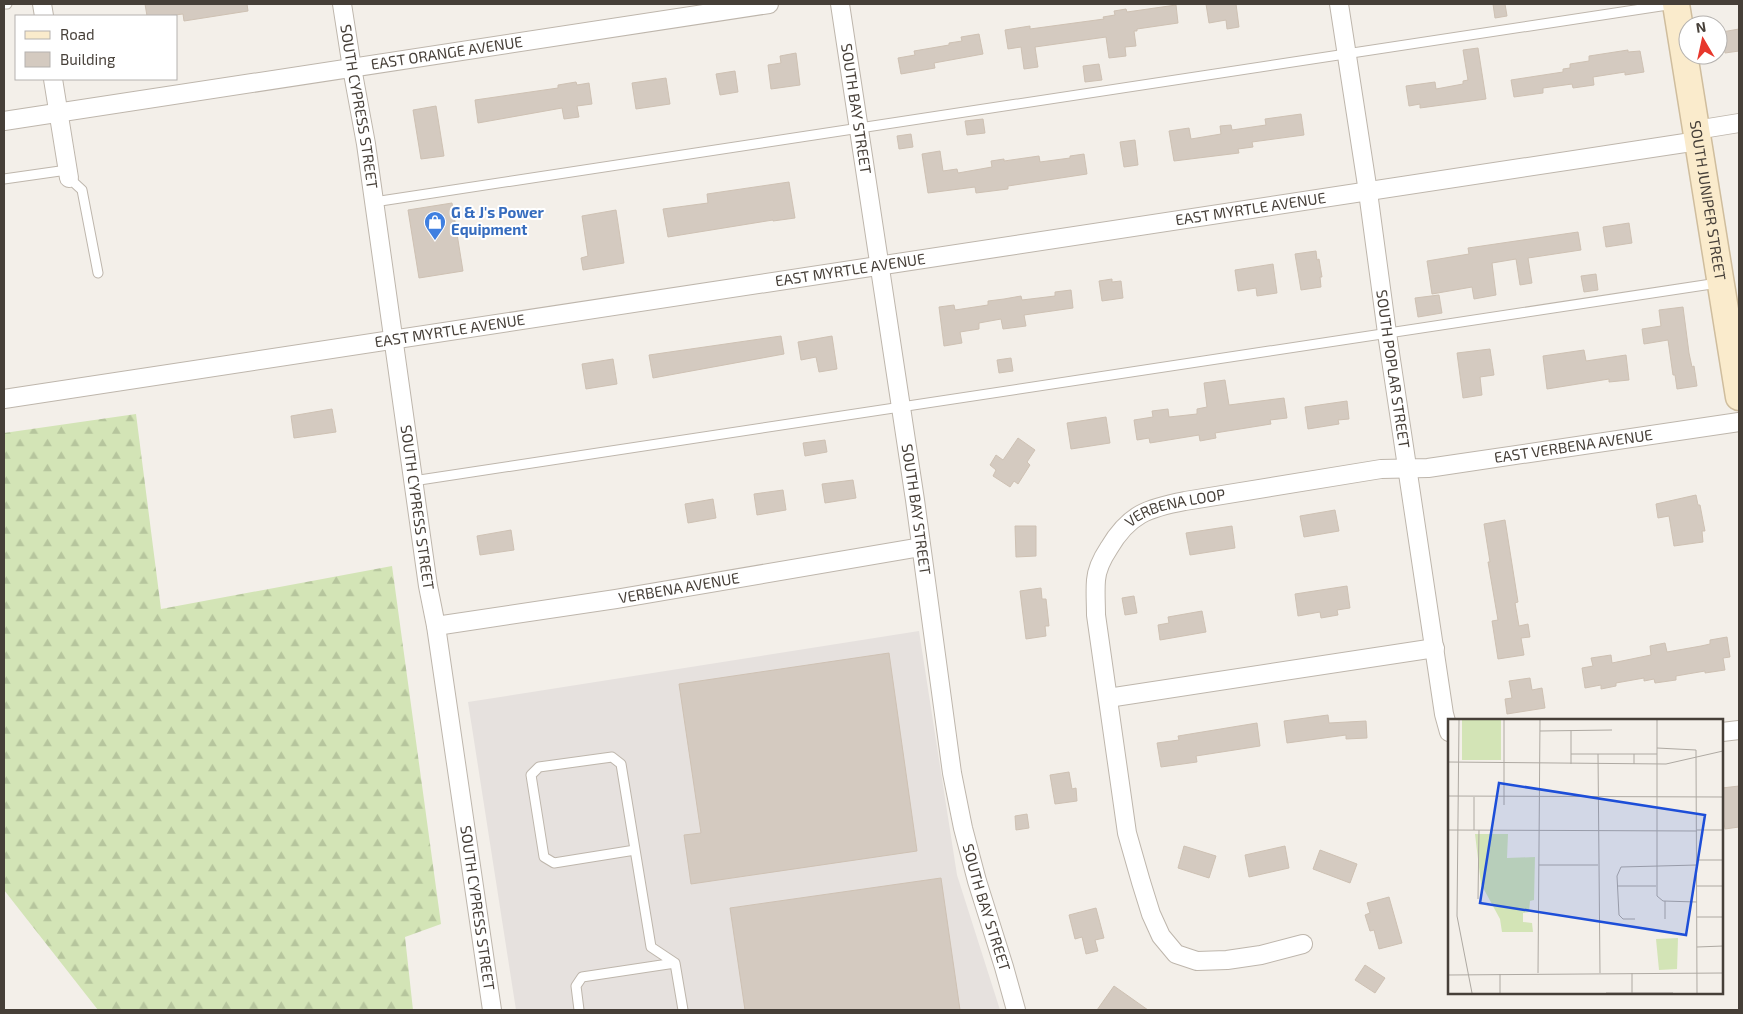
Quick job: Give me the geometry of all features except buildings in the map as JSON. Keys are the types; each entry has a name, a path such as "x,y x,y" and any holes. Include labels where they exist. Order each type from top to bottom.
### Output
{"street":[{"name":"SOUTH CYPRESS STREET","path":"342,4 366,144 428,586 436,626 492,1010"},
{"name":"EAST ORANGE AVENUE","path":"4,121 769,4"},
{"name":"SOUTH BAY STREET","path":"840,4 921,547 946,736 961,819 977,881 1016,1010"},
{"name":"SOUTH POPLAR STREET","path":"1339,4 1368,192 1406,468 1444,714 1448,728"},
{"name":"SOUTH JUNIPER STREET","path":"1676,4 1738,387"},
{"path":"53,80 68,174"},
{"name":"EAST MYRTLE AVENUE","path":"4,399 1368,192 1697,136 1739,123"},
{"name":"EAST VERBENA AVENUE","path":"1406,468 1428,468 1739,422"},
{"name":"VERBENA LOOP","path":"1303,944 1261,955 1227,960 1197,961 1176,954 1161,936 1144,890 1127,833 1096,615 1096,578 1101,561 1118,532 1144,511 1160,506 1347,474 1406,468"},
{"name":"VERBENA AVENUE","path":"436,626 921,547"},
{"path":"1108,698 1435,648"},
{"path":"1723,732 1739,730"}],"lane":[{"path":"374,202 1676,4"},
{"path":"4,179 68,174 82,190 98,273"},
{"path":"413,481 1721,282"},
{"path":"635,850 554,862 544,857 531,775 539,767 612,757 621,764 654,966"},
{"path":"650,948 675,963 683,1010"},
{"path":"580,1010 576,986 582,978 675,963"}],"shaded area":[{"path":"919,631 957,875 1000,1010 516,1010 468,702"}],"green space":[{"path":"136,414 161,609 392,566 441,924 405,937 413,1010 98,1010 4,890 4,433"}],"place":[{"name":"G & J's Power Equipment","path":"435,241"}]}
